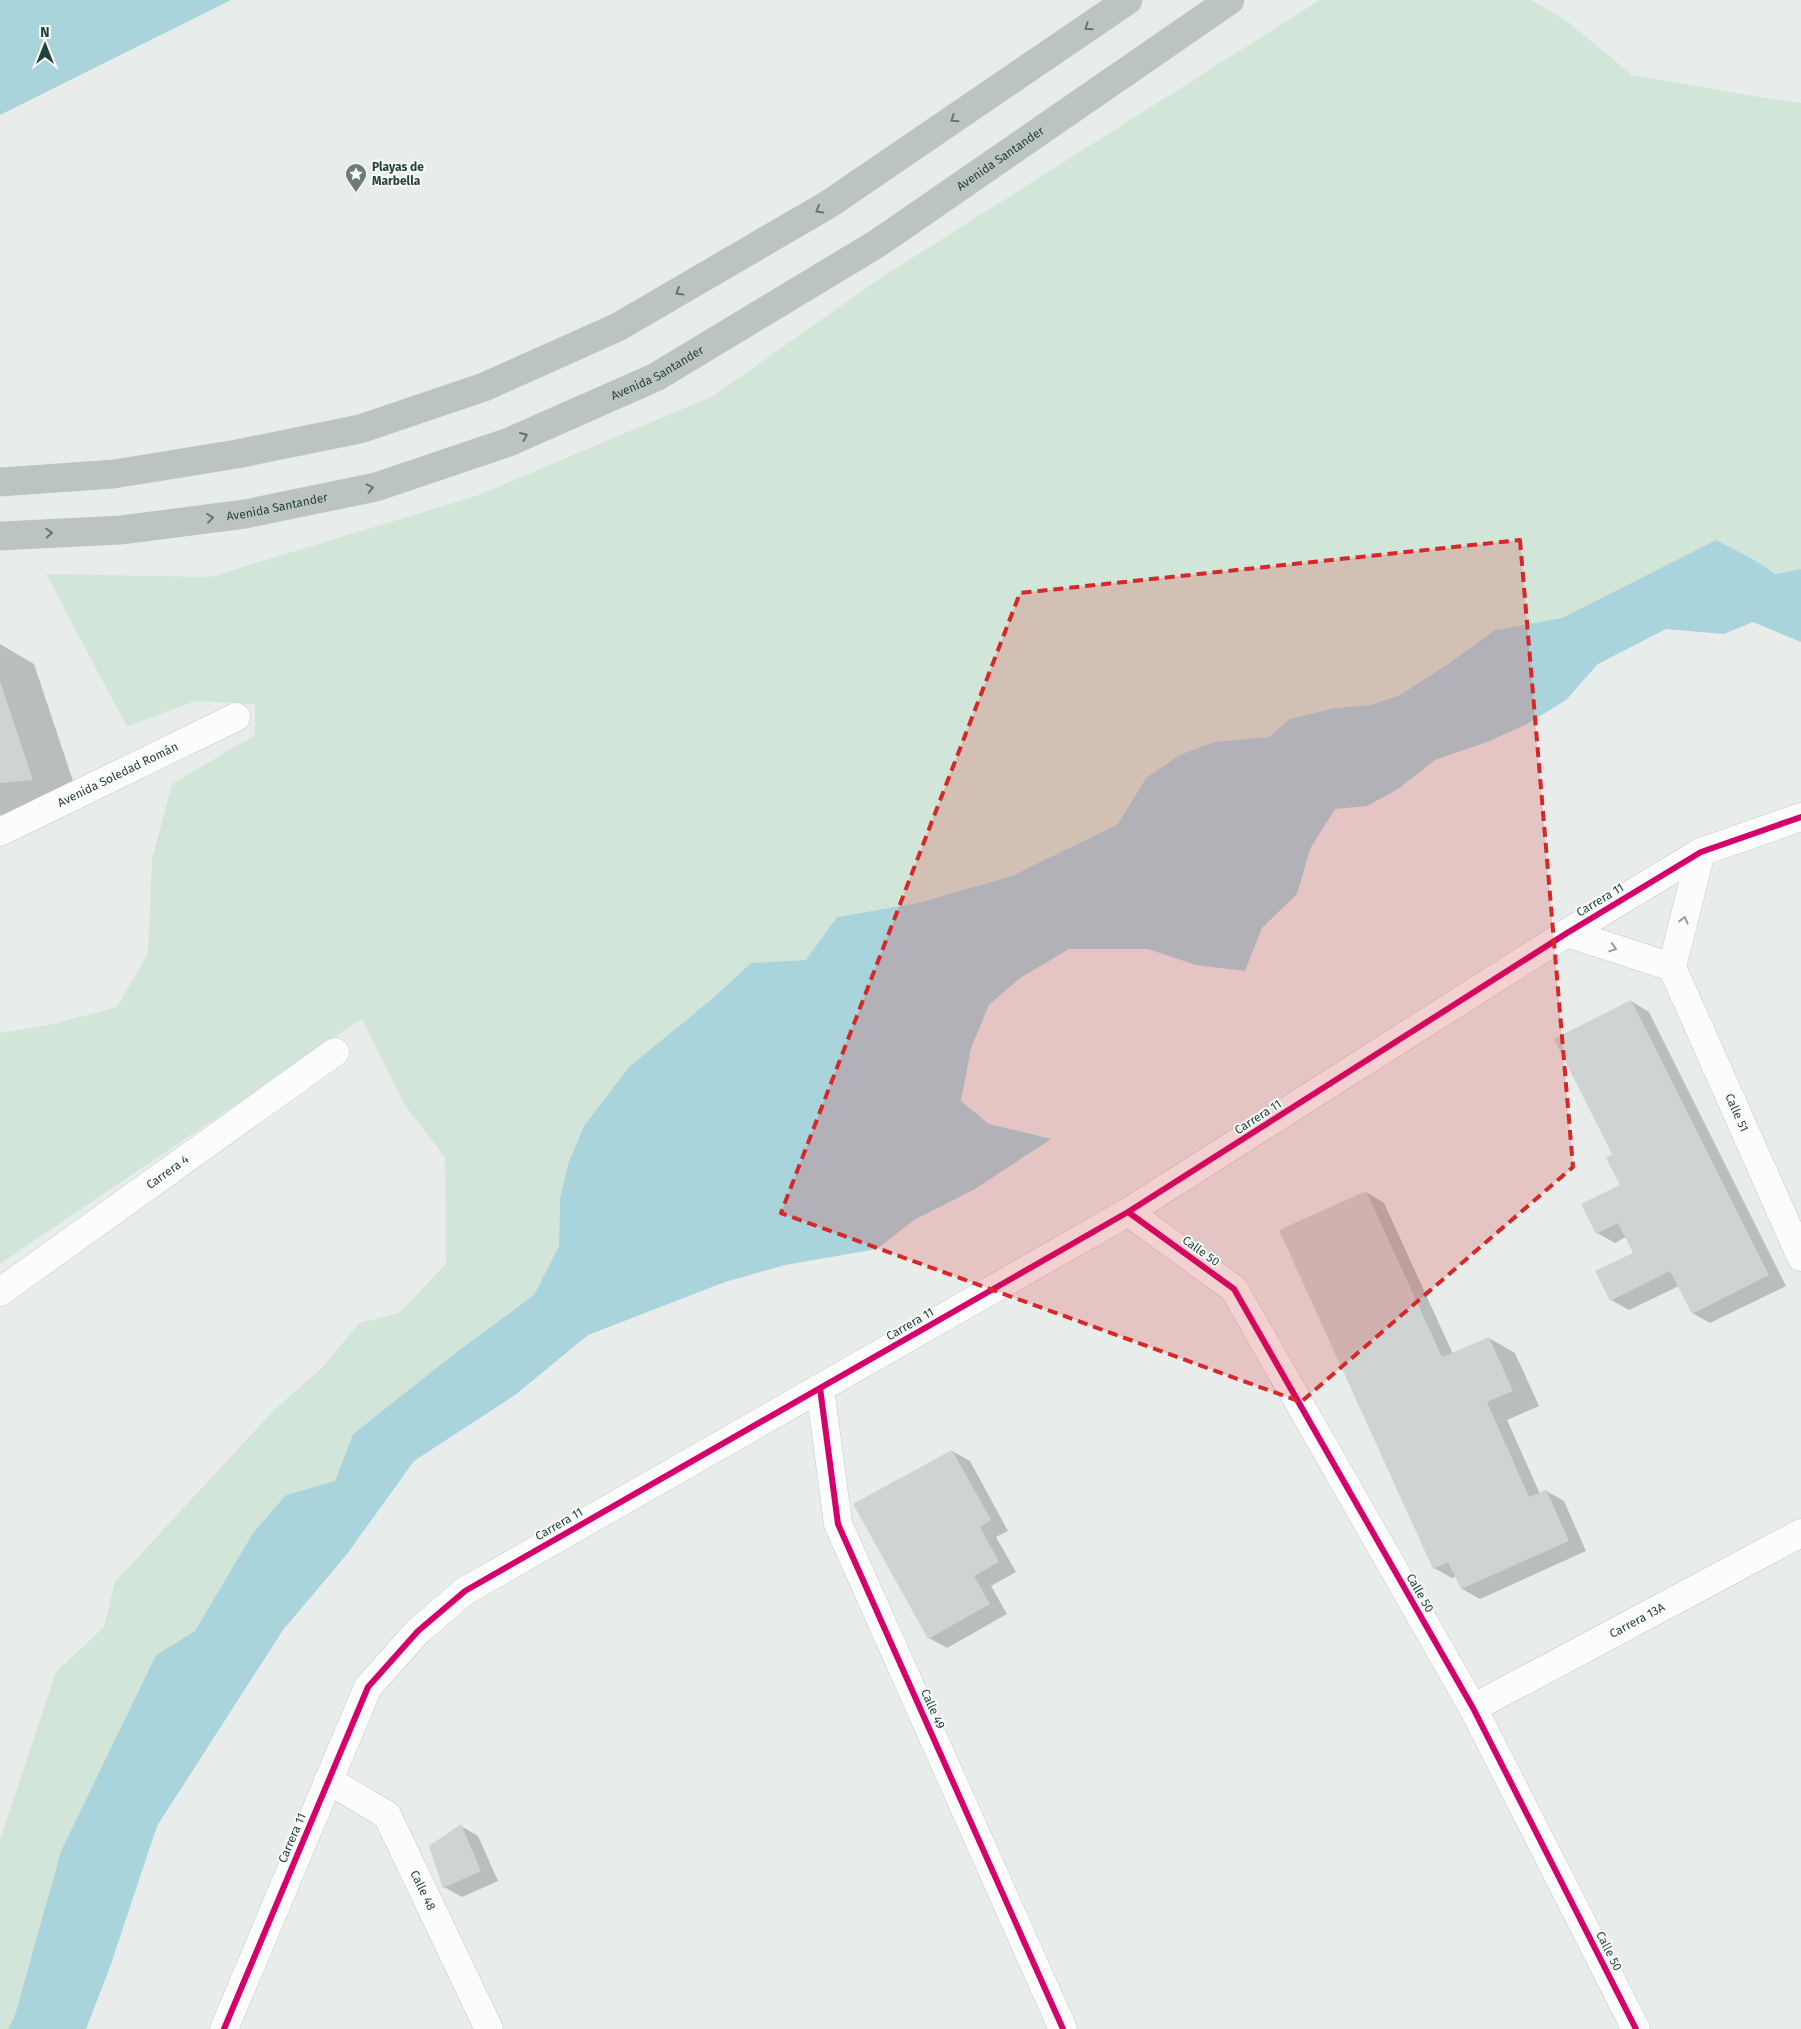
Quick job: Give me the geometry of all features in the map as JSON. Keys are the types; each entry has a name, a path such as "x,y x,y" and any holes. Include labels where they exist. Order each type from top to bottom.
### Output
{"highway":[{"path":"0,482 114,474 237,454 360,429 484,386 618,327 829,204 1128,0"},
{"name":"Avenida Santander","path":"0,536 121,530 245,514 376,487 517,439 656,377 878,244 1230,0"}],"street":[{"name":"Avenida Soledad Román","path":"0,832 236,717"},
{"name":"Carrera 11","path":"224,2029 368,1687 418,1631 464,1591 1128,1212 1567,933 1701,852 1801,817"},
{"path":"1567,933 1672,967 1701,852"},
{"name":"Calle 51","path":"1672,967 1801,1257"},
{"name":"Carrera 4","path":"0,1292 335,1052"},
{"name":"Calle 50","path":"1128,1212 1234,1289 1473,1708 1636,2029"},
{"name":"Calle 49","path":"820,1388 838,1524 1063,2029"},
{"name":"Carrera 13A","path":"1473,1708 1801,1533"},
{"name":"Calle 48","path":"328,1780 387,1815 489,2029"}],"highlighted area":[{"path":"1520,540 1573,1167 1301,1402 781,1213 1020,593"}],"green space":[{"path":"1320,0 1531,0 1567,21 1632,75 1801,103 1801,569 1776,574 1751,558 1716,540 1562,618 1495,630 1448,664 1400,695 1371,705 1335,708 1291,719 1269,737 1214,742 1146,778 1118,824 1012,876 918,903 837,917 806,960 751,963 712,999 568,1164 560,1198 559,1246 534,1295 458,1351 353,1434 335,1481 286,1495 253,1533 195,1631 156,1655 61,1851 15,2015 8,2029 0,2029 0,1839 56,1672 104,1627 115,1582 273,1411 322,1368 359,1323 399,1313 446,1264 445,1158 405,1105 362,1019 0,1264 0,1033 49,1025 117,1007 148,953 152,860 172,784 255,735 255,704 195,701 127,727 46,574 210,577 476,496 713,396 879,279"}],"water":[{"path":"0,0 231,0 0,115"},
{"path":"1716,540 1751,558 1776,574 1801,569 1801,642 1753,622 1724,634 1666,629 1598,664 1566,700 1527,724 1487,742 1435,760 1398,789 1367,806 1335,809 1310,849 1297,894 1262,928 1245,971 1196,965 1148,949 1069,949 1020,978 989,1005 971,1048 961,1101 989,1124 1051,1139 975,1189 914,1220 877,1249 785,1265 725,1282 588,1335 515,1395 414,1461 347,1554 283,1630 157,1826 110,1967 86,2029 8,2029 15,2015 61,1851 156,1655 195,1631 253,1533 286,1495 335,1481 353,1434 458,1351 534,1295 559,1246 560,1198 568,1164 584,1126 629,1067 712,999 751,963 806,960 837,917 918,903 1012,876 1118,824 1146,778 1180,755 1214,742 1269,737 1290,719 1335,708 1371,705 1400,695 1448,664 1495,630 1562,618"}],"building":[{"path":"0,681 33,780 0,783"},
{"path":"1631,1000 1769,1275 1692,1314 1670,1271 1610,1301 1595,1271 1633,1253 1618,1223 1596,1234 1581,1204 1620,1185 1606,1158 1612,1154 1554,1039"},
{"path":"1366,1191 1442,1357 1489,1337 1513,1391 1487,1402 1529,1497 1546,1490 1569,1541 1461,1589 1448,1562 1433,1569 1279,1230"},
{"path":"952,1450 991,1520 980,1527 999,1562 974,1576 990,1604 928,1639 853,1504"},
{"path":"461,1824 481,1871 443,1888 429,1846"}],"cycle path":[{"path":"224,2029 368,1687 418,1631 465,1591 1128,1212 1567,933 1701,852 1801,817"},
{"path":"1128,1212 1234,1289 1473,1708 1636,2029"},
{"path":"820,1388 838,1524 1063,2029"}],"place":[{"name":"Playas de Marbella","path":"356,193"}]}
